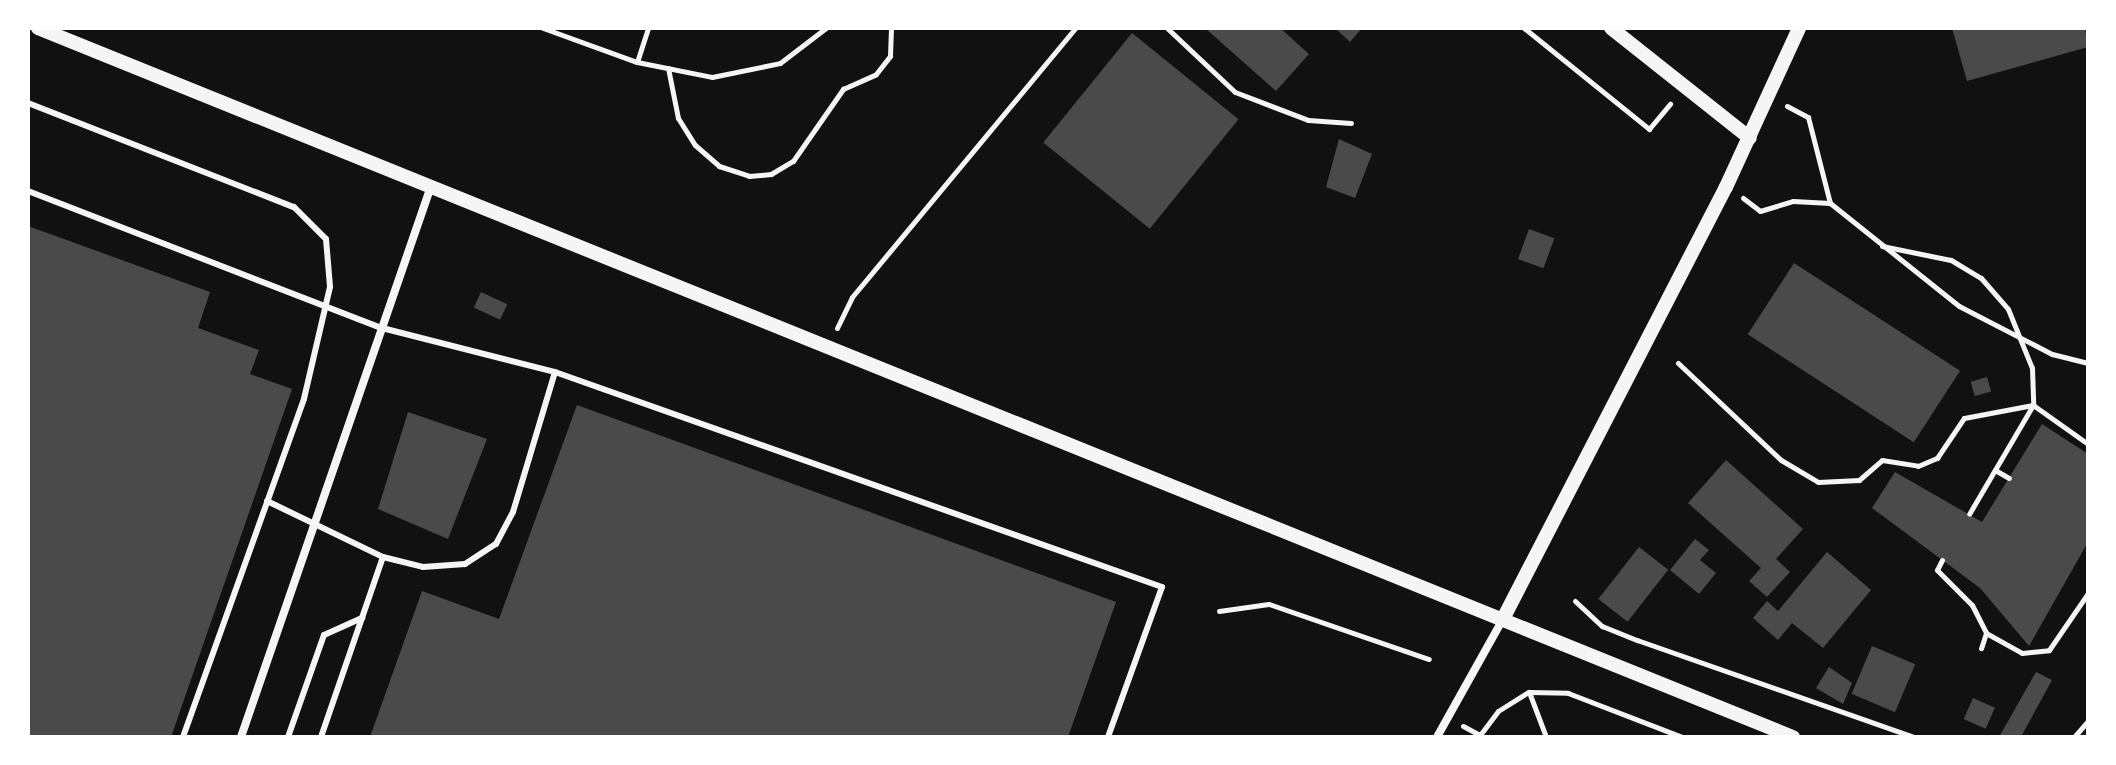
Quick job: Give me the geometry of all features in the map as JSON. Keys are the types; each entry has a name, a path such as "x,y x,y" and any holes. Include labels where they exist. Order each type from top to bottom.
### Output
{"street":[{"path":"38,28 829,344 1793,737"},
{"path":"1611,28 1750,138"},
{"path":"1437,737 1504,617 1726,187 1799,28"},
{"path":"241,737 317,525 432,184"}],"lane":[{"path":"28,103 315,221 331,262 326,306 267,501 183,737"},
{"path":"28,191 382,328 555,372 1162,587 1108,737"},
{"path":"267,501 383,557 423,567 465,564 496,544 513,512 555,372"},
{"path":"321,737 383,557"},
{"path":"288,737 324,635 362,618"}],"path":[{"path":"543,28 637,62 712,77 780,63 826,28"},
{"path":"637,62 648,28"},
{"path":"829,344 852,297 1075,28"},
{"path":"1167,28 1235,92 1308,120 1351,123"},
{"path":"1524,28 1649,129 1683,87"},
{"path":"668,68 678,118 695,145 719,166 749,176 771,174 793,161 843,89 876,74 890,56 893,29"},
{"path":"1769,96 1808,117 1830,203 1881,246 1959,306 2021,339 2088,363"},
{"path":"1726,187 1760,211 1793,201 1830,203"},
{"path":"1881,246 1951,260 1981,278 2008,309 2032,368 2033,405 1969,514"},
{"path":"1678,363 1781,460 1818,482 1859,480 1882,460 1918,466 1937,458 1964,418 2033,405 2088,444"},
{"path":"1995,470 2009,478"},
{"path":"1942,560 1937,570 1972,605 1986,633 2022,653 2049,650 2088,593"},
{"path":"1575,601 1602,626 1914,737"},
{"path":"1219,611 1269,604 1429,659"},
{"path":"1981,648 1986,633"},
{"path":"1447,718 1480,735 1498,711 1529,692 1568,693 1682,737"},
{"path":"1529,692 1546,737"},
{"path":"2074,737 2088,721"}],"building":[{"path":"1205,28 1280,28 1309,54 1276,91"},
{"path":"1335,28 1362,28 1350,42"},
{"path":"1952,28 2085,28 2088,47 1967,81"},
{"path":"1132,33 1238,119 1150,229 1043,143"},
{"path":"1339,139 1372,154 1355,198 1326,187"},
{"path":"28,226 210,292 198,328 259,350 250,374 292,389 171,737 28,737"},
{"path":"1529,229 1554,238 1543,268 1518,259"},
{"path":"1794,263 1960,371 1914,442 1748,334"},
{"path":"481,292 507,304 500,320 474,307"},
{"path":"1987,377 1991,391 1975,396 1971,382"},
{"path":"577,405 1116,602 1068,737 370,737 422,591 499,619"},
{"path":"408,412 487,439 448,539 378,509"},
{"path":"2042,424 2088,454 2088,542 2029,646 1980,588 1872,508 1895,472 1982,522"},
{"path":"1726,460 1803,529 1776,559 1790,572 1767,597 1749,581 1761,568 1688,503"},
{"path":"1695,539 1709,550 1700,560 1716,573 1699,594 1670,570"},
{"path":"1639,547 1668,570 1628,622 1598,599"},
{"path":"1827,552 1871,590 1823,648 1792,623 1778,640 1753,618 1767,601 1778,611"},
{"path":"1872,646 1915,664 1895,712 1852,694"},
{"path":"1829,667 1852,683 1843,704 1816,688"},
{"path":"2036,672 2052,680 2021,737 1999,737"},
{"path":"1973,698 1995,708 1986,729 1964,719"}]}
